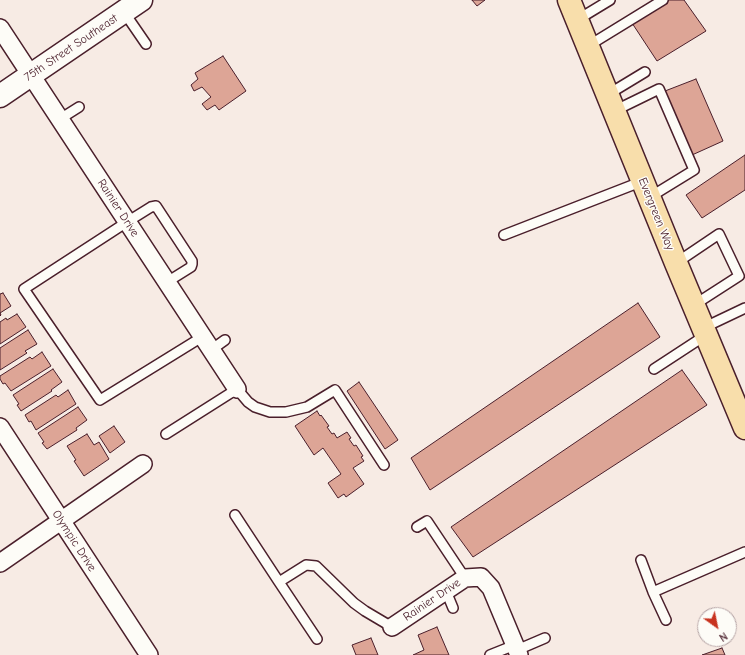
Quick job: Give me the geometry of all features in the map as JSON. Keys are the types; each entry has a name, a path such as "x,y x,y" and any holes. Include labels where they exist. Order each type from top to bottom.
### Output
{"main road":[{"name":"Evergreen Way","path":"569,0 610,103 745,428"}],"street":[{"name":"75th Street Southeast","path":"0,96 133,6"},
{"name":"Rainier Drive","path":"0,28 237,389"},
{"name":"Olympic Drive","path":"0,427 149,655"},
{"path":"0,562 143,464"},
{"name":"Rainier Drive","path":"392,627 465,578 480,577 491,588 517,650"}],"lane":[{"path":"577,20 610,0"},
{"path":"588,46 663,0"},
{"path":"133,6 146,44"},
{"path":"610,103 645,72"},
{"path":"504,235 646,189 694,170 659,89 610,103"},
{"path":"60,119 78,107"},
{"path":"167,282 191,267 192,261 156,206 151,207 127,222 24,289 100,400 207,343 225,340"},
{"path":"676,263 719,234 739,276 694,306"},
{"path":"654,369 705,332 745,308"},
{"path":"166,434 237,389 248,402 255,407 270,412 286,412 307,407 334,390 384,465"},
{"path":"235,515 317,640"},
{"path":"417,526 427,520 465,578"},
{"path":"653,592 745,552"},
{"path":"641,560 653,592 666,620"},
{"path":"279,582 306,565 316,566 354,603 392,627"},
{"path":"446,591 454,608"},
{"path":"490,655 517,650 545,638"}],"building":[{"path":"472,0 485,0 477,6"},
{"path":"667,0 684,0 706,31 657,61 632,23"},
{"path":"223,56 246,91 219,110 215,105 207,110 202,104 211,97 202,87 194,91 191,85 198,79 195,73"},
{"path":"696,79 723,141 692,155 665,91"},
{"path":"745,155 745,190 702,218 686,195"},
{"path":"3,293 11,306 0,313 0,294"},
{"path":"638,303 660,337 430,490 411,458"},
{"path":"17,314 26,327 0,344 0,322"},
{"path":"28,330 37,344 25,351 27,353 0,370 0,348"},
{"path":"42,352 51,366 11,391 5,383 3,384 0,376 30,357 32,359"},
{"path":"53,369 62,382 51,390 52,391 21,411 17,405 19,404 13,395"},
{"path":"682,370 707,405 473,557 451,527"},
{"path":"359,382 398,440 385,449 347,391"},
{"path":"68,390 76,404 36,430 31,421 29,422 25,415 56,395 58,397"},
{"path":"78,407 87,420 76,428 77,430 47,449 42,443 44,442 38,433"},
{"path":"317,411 329,426 327,427 332,434 334,433 337,438 347,432 351,438 349,439 354,446 356,445 363,456 361,457 364,461 353,468 364,484 346,497 344,494 338,498 328,483 341,474 323,448 314,455 295,426"},
{"path":"114,426 125,442 110,453 99,436"},
{"path":"87,434 94,445 99,442 109,459 84,476 74,461 76,460 67,446"},
{"path":"437,627 449,655 413,655 424,650 418,635"},
{"path":"371,638 378,655 356,655 352,645"},
{"path":"722,648 725,655 702,655"}]}
